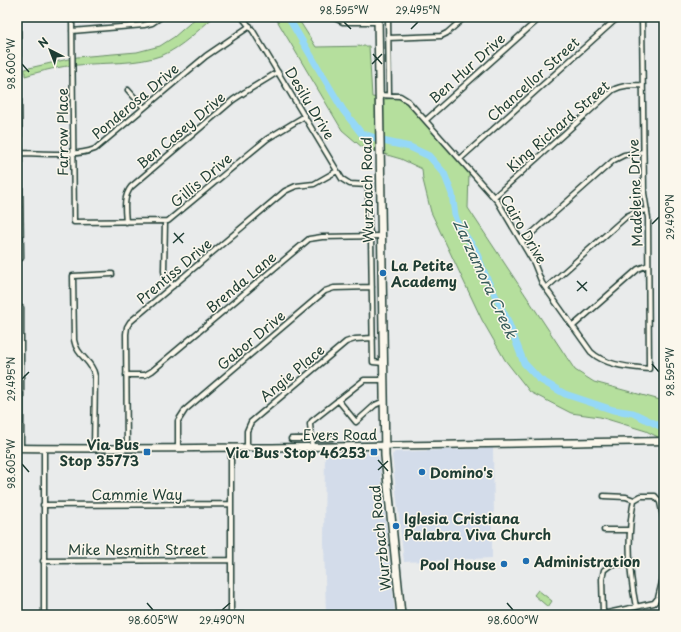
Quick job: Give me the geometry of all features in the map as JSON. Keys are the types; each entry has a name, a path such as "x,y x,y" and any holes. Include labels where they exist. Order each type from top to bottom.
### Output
{"main road":[{"name":"Wurzbach Road","path":"378,19 385,446 401,615"},
{"name":"Evers Road","path":"19,448 385,446 664,441"}],"street":[{"path":"18,17 19,258"},
{"name":"Farrow Place","path":"72,17 74,222"},
{"path":"72,31 144,25 152,23 161,17"},
{"name":"Desilu Drive","path":"242,17 250,26 342,179 350,184 368,185"},
{"path":"333,17 343,22 378,19"},
{"path":"388,17 389,95"},
{"path":"388,38 441,36 447,33 465,17"},
{"name":"Ben Hur Drive","path":"426,120 541,17"},
{"name":"Chancellor Street","path":"460,159 614,21 621,17"},
{"name":"Madeleine Drive","path":"642,17 643,152 644,193 647,210 649,369"},
{"name":"Ponderosa Drive","path":"19,152 74,153 85,152 99,146 210,52 250,26"},
{"name":"Ben Casey Drive","path":"126,222 125,199 126,194 131,187 233,100 278,72"},
{"name":"King Richard Street","path":"494,197 613,90 618,87 643,85"},
{"path":"128,90 144,108"},
{"name":"Cairo Drive","path":"379,95 400,96 404,98 426,120 494,197 522,242 546,288 588,348 600,359 607,362 649,369"},
{"name":"Gillis Drive","path":"74,222 165,222 172,219 266,139 305,116"},
{"path":"522,242 614,160 628,154 643,152"},
{"name":"Prentiss Drive","path":"126,448 126,334 127,327 130,322 285,191 296,186 314,184 338,171"},
{"name":"Wurzbach Road","path":"368,185 369,227 371,237 373,362 383,363"},
{"path":"546,288 627,216 636,212 647,210"},
{"path":"165,222 164,271 173,286"},
{"name":"Brenda Lane","path":"126,375 145,375 152,371 309,239 322,236 381,236"},
{"path":"573,326 638,269 648,265"},
{"path":"94,448 95,376 94,369 91,364 80,354 75,346 73,276 112,274"},
{"name":"Gabor Drive","path":"178,448 178,420 185,410 325,291 334,288 372,287"},
{"path":"19,308 19,448"},
{"name":"Angie Place","path":"247,447 247,431 251,422 346,342 355,339 373,338"},
{"path":"312,446 310,424 312,421 364,380 383,380"},
{"path":"338,400 356,422 375,405 384,401"},
{"path":"291,439 332,438"},
{"path":"231,447 232,615"},
{"path":"44,448 44,615"},
{"path":"604,496 626,497 634,500"},
{"path":"634,500 641,496 655,496 660,502 664,521"},
{"path":"634,500 630,530 630,564 631,586 636,607"},
{"name":"Cammie Way","path":"43,505 231,504"},
{"path":"604,530 630,530"},
{"name":"Mike Nesmith Street","path":"43,561 232,560"},
{"path":"630,564 612,564 604,570 602,579 603,614 652,604 658,598 664,574"},
{"path":"206,615 258,614"}],"shaded area":[{"path":"493,448 494,518 492,521 492,558 404,562 392,455 395,452"},
{"path":"325,452 375,453 379,457 395,615 326,615 324,541"}],"green space":[{"path":"197,17 214,17 183,43 163,55 132,62 65,66 25,76 25,69 77,57 137,52 160,46 174,37"},
{"path":"275,17 297,17 316,47 369,46 372,97 386,99 398,98 404,101 469,172 468,208 575,370 594,382 664,401 664,440 646,431 600,417 571,413 530,392 505,360 482,320 431,212 423,180 422,169 401,159 363,148 342,130"},
{"path":"538,590 552,601 548,607 534,595"}],"waterway":[{"name":"Zarzamora Creek","path":"288,17 343,110 361,133 387,142 410,147 429,156 444,173 452,194 458,225 475,249 487,279 507,319 524,363 539,379 565,394 613,410 633,413 664,428"}],"place":[{"name":"La Petite Academy","path":"383,273"},
{"name":"Via Bus Stop 35773","path":"147,452"},
{"name":"Via Bus Stop 46253","path":"374,452"},
{"name":"Domino's","path":"422,472"},
{"name":"Iglesia Cristiana Palabra Viva Church","path":"396,526"},
{"name":"Administration","path":"526,561"},
{"name":"Pool House","path":"504,564"}]}
